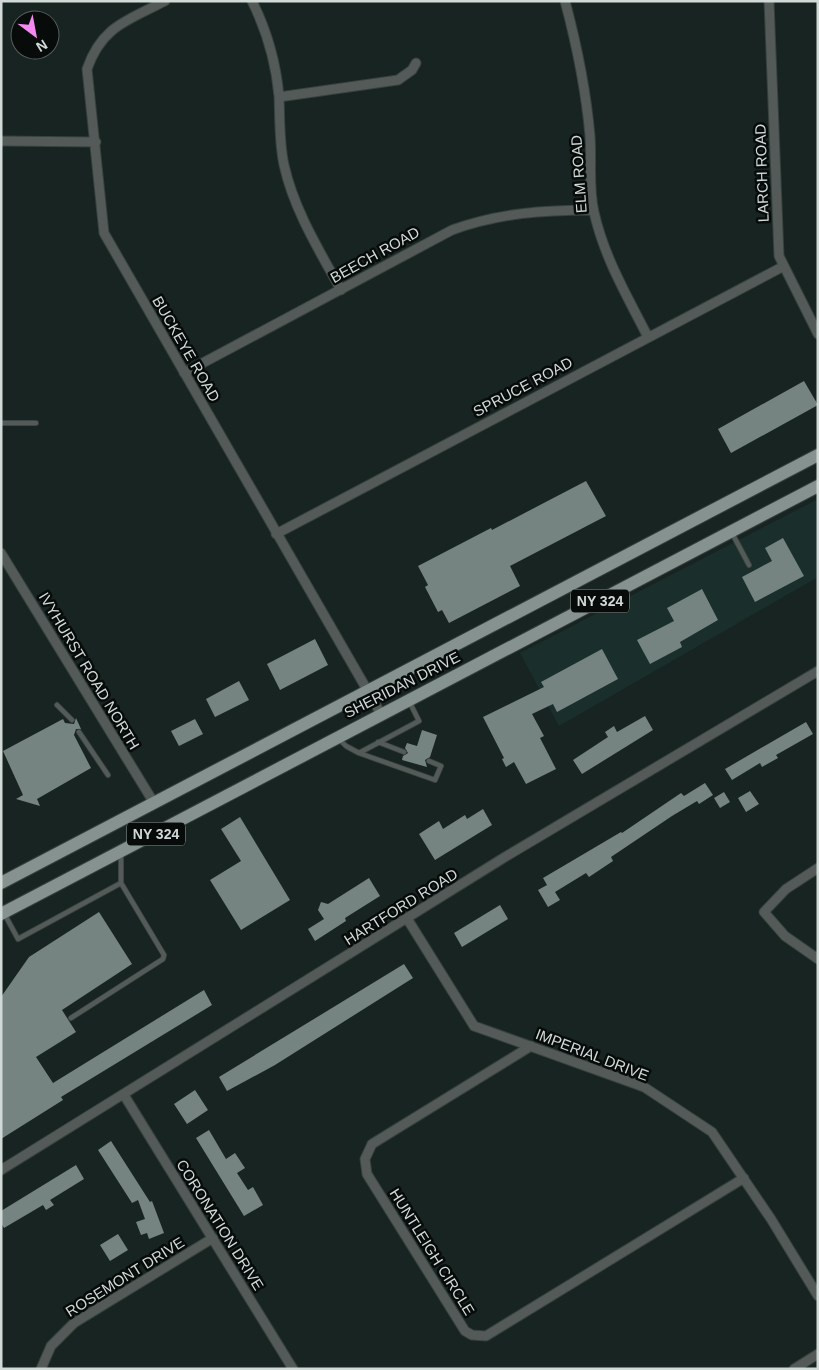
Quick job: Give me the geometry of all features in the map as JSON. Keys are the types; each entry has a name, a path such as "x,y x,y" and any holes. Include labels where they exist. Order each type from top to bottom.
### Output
{"main road":[{"name":"SHERIDAN DRIVE","path":"1,883 818,455"},
{"name":"SHERIDAN DRIVE","path":"2,914 381,714 732,533 818,486"}],"street":[{"name":"BUCKEYE ROAD","path":"165,1 112,29 94,49 88,69 104,234 381,714"},
{"path":"252,1 266,32 272,53 279,97 281,144 293,193 304,221 341,290"},
{"name":"ELM ROAD","path":"565,1 578,49 585,88 591,145 593,210 612,268 648,337"},
{"name":"LARCH ROAD","path":"769,1 779,256 818,334"},
{"path":"279,97 398,80 412,70 416,63"},
{"path":"1,141 96,142"},
{"name":"BEECH ROAD","path":"184,373 428,242 462,226 518,212 593,210"},
{"name":"SPRUCE ROAD","path":"276,534 784,266"},
{"name":"IVYHURST ROAD NORTH","path":"1,553 154,803"},
{"name":"HARTFORD ROAD","path":"1,1170 408,920 505,857 818,670"},
{"path":"818,868 786,889 764,912 785,936 818,959"},
{"name":"IMPERIAL DRIVE","path":"408,920 474,1026 644,1087 712,1132 744,1178 818,1296"},
{"name":"HUNTLEIGH CIRCLE","path":"531,1046 372,1144 365,1159 367,1174 465,1331 472,1336 486,1336 744,1178"},
{"name":"CORONATION DRIVE","path":"124,1095 293,1369"},
{"name":"ROSEMONT DRIVE","path":"40,1369 51,1346 74,1322 213,1238"},
{"path":"794,1369 818,1354"}],"lane":[{"path":"1,422 36,423"},
{"path":"732,533 749,565"},
{"path":"359,753 419,721 408,700"},
{"path":"57,706 72,720"},
{"path":"79,732 108,775"},
{"path":"338,737 346,746 359,753 435,780 441,766 429,761"},
{"path":"378,742 404,752"},
{"path":"71,1018 162,962 164,955 120,883 121,852"},
{"path":"2,914 18,939 120,883"}],"shaded area":[{"path":"818,499 818,577 559,726 520,653"}],"building":[{"path":"804,381 818,405 731,453 718,429"},
{"path":"586,481 606,516 510,566 520,586 449,623 442,610 438,612 425,587 428,585 418,566"},
{"path":"783,538 804,576 755,602 742,577 772,561 765,548"},
{"path":"702,589 718,620 680,642 682,647 650,664 637,640 674,621 667,608"},
{"path":"315,639 328,665 280,690 267,664"},
{"path":"602,649 618,679 557,712 553,704 532,714 544,736 540,738 556,769 526,784 514,762 506,767 502,759 504,758 483,717 544,687 541,682"},
{"path":"239,681 249,700 215,717 206,699"},
{"path":"645,716 653,730 582,774 573,760 608,737 605,732 614,726 617,732"},
{"path":"76,718 81,729 76,729 74,735 91,768 37,799 40,806 16,799 23,795 3,751 63,719 65,723 74,724"},
{"path":"195,719 203,734 179,746 171,731"},
{"path":"806,722 813,734 776,755 778,758 762,767 760,763 732,780 725,769"},
{"path":"422,730 437,735 430,757 425,760 427,767 402,760 403,756 408,753 405,748 407,743 417,746"},
{"path":"705,783 713,795 699,804 697,801 672,816 611,857 613,861 589,877 586,873 555,892 560,900 548,907 538,890 547,885 543,878 622,833 681,793 684,796"},
{"path":"750,791 759,804 746,812 738,798"},
{"path":"724,792 730,802 720,808 714,798"},
{"path":"483,809 492,825 435,860 419,834 439,821 443,829 465,815 467,819"},
{"path":"240,817 290,900 241,930 210,880 241,861 221,829"},
{"path":"369,878 380,896 345,918 346,921 315,941 308,929 324,919 318,910 321,902 328,904"},
{"path":"500,905 508,919 462,947 454,933"},
{"path":"99,912 132,964 62,1010 76,1032 36,1057 53,1083 204,990 212,1005 61,1097 63,1100 1,1139 1,997 29,957"},
{"path":"404,964 413,978 275,1065 227,1091 219,1077"},
{"path":"195,1090 208,1110 187,1124 174,1104"},
{"path":"209,1130 226,1159 235,1153 245,1168 237,1173 248,1190 253,1187 263,1205 244,1216 196,1138"},
{"path":"111,1141 150,1202 152,1201 164,1233 149,1239 147,1233 141,1235 136,1222 145,1219 138,1200 132,1203 98,1150"},
{"path":"76,1165 84,1179 50,1200 54,1205 46,1210 43,1205 4,1228 1,1223 1,1211"},
{"path":"118,1234 128,1250 110,1261 100,1245"}]}
